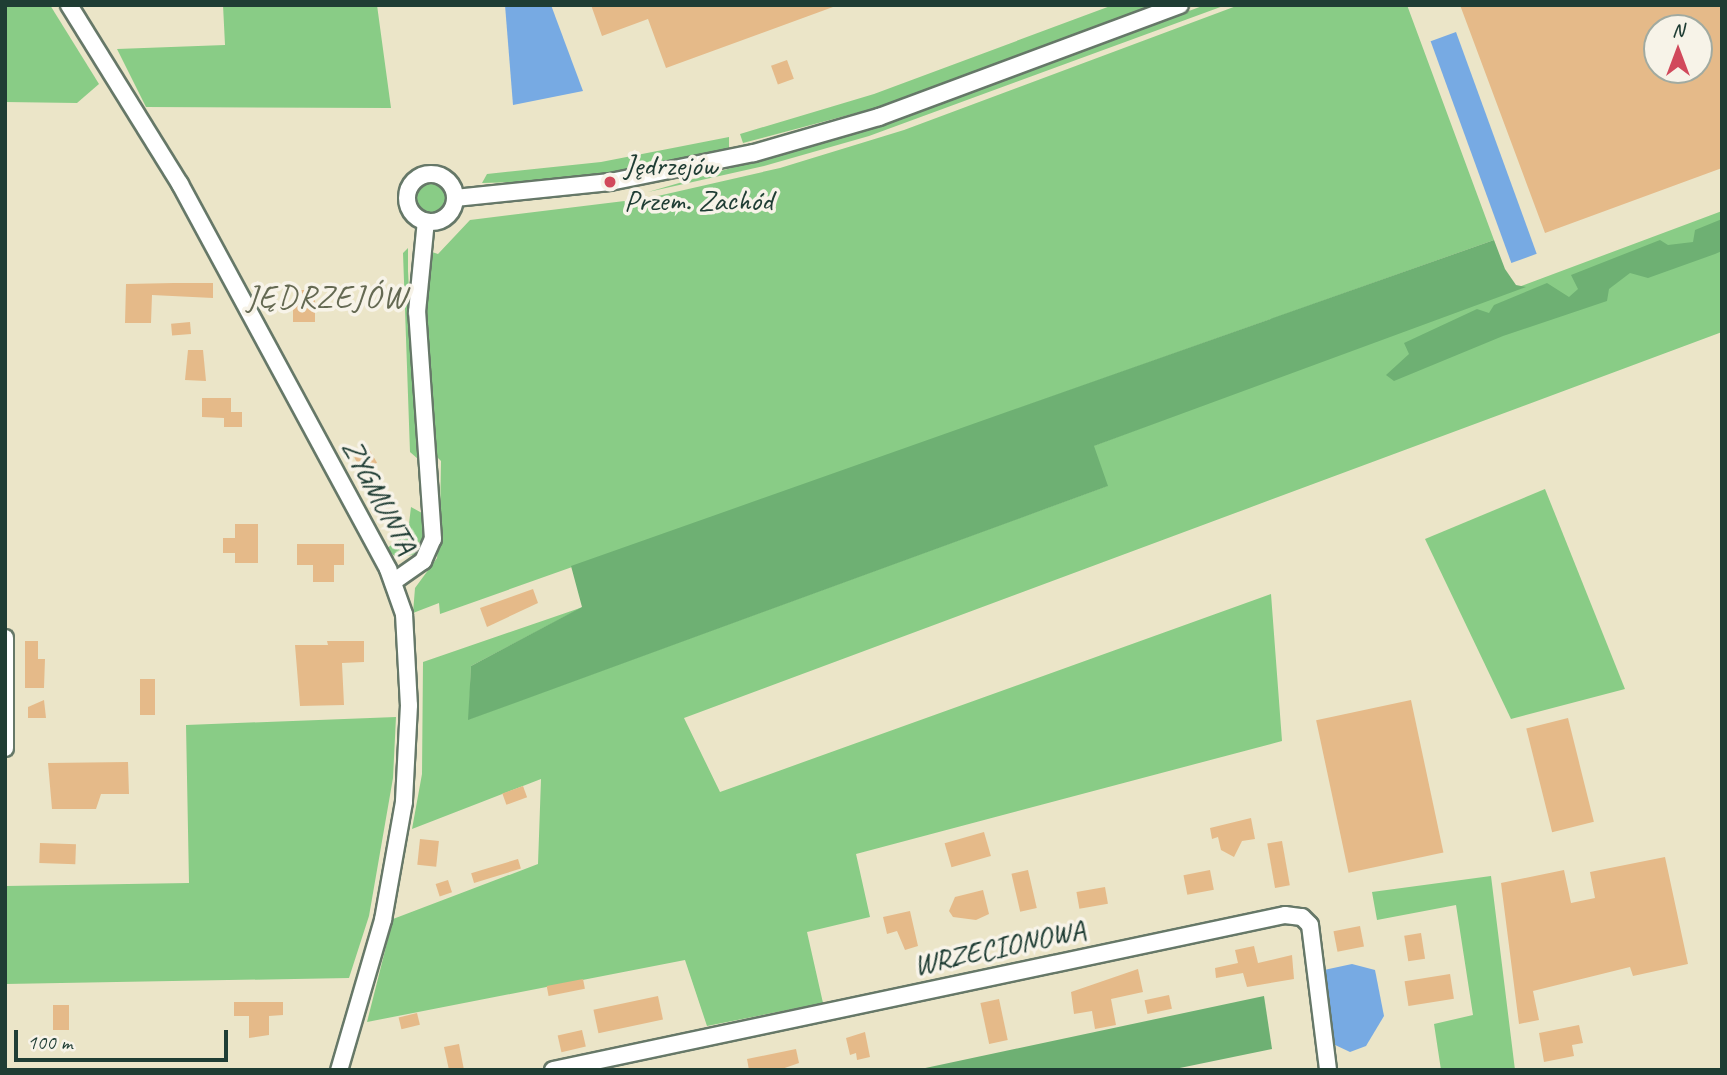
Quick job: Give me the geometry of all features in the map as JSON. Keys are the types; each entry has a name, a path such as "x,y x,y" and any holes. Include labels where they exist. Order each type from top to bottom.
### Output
{"street":[{"name":"ZYGMUNTA","path":"69,5 180,184 393,582 404,614 407,643 404,802 381,932 339,1070"},
{"path":"455,198 597,183 754,153 879,117 1180,5"},
{"path":"428,174 441,176 451,185 455,198 446,216 426,221 414,215 408,204 408,191 415,180 428,174"},
{"path":"393,582 423,561 433,539 417,312 426,221"},
{"path":"5,638 5,748"},
{"name":"WRZECIONOWA","path":"553,1070 1285,915 1303,917 1310,925 1328,1070"}],"green space":[{"path":"5,5 50,5 99,84 77,103 5,102"},
{"path":"223,5 377,5 391,108 146,107 117,49 225,45"},
{"path":"1113,5 1157,5 886,105 743,143 740,134 874,94"},
{"path":"1205,5 1226,5 869,136 764,166 648,192 887,123"},
{"path":"1239,5 1407,5 1494,240 440,614 439,603 413,613 415,588 437,558 440,521 441,461 433,453 425,284 432,252 438,254 470,220 649,198 780,168 904,130"},
{"path":"729,137 729,151 666,164 548,181 482,183 487,174 601,162"},
{"path":"432,183 443,187 447,198 443,209 432,213 421,209 417,198 421,187"},
{"path":"1722,211 1722,332 684,718 720,792 1271,594 1282,741 856,854 870,917 807,932 823,1003 707,1026 685,960 367,1022 393,919 538,864 541,779 412,829 422,774 423,662 583,607 471,666 469,719 1107,486 1093,446"},
{"path":"1722,219 1722,251 1648,278 1630,273 1609,289 1607,301 1503,336 1394,381 1386,375 1409,354 1404,343 1477,309 1489,313 1494,305 1547,283 1569,297 1578,289 1571,275 1660,240 1668,245 1693,242 1695,230"},
{"path":"1494,240 1505,269 1516,285 1526,287 1094,446 1108,486 468,720 471,666 582,607 571,566"},
{"path":"408,248 418,459 410,452 403,253"},
{"path":"1545,489 1625,689 1511,719 1425,539"},
{"path":"411,507 422,513 425,537 417,554 397,558 386,549 408,532"},
{"path":"396,717 393,778 369,916 349,978 5,984 6,886 189,883 186,725"},
{"path":"1491,876 1515,1070 1441,1070 1434,1024 1473,1015 1456,905 1377,920 1372,892"},
{"path":"1264,996 1272,1049 1170,1070 916,1070"}],"water":[{"path":"505,5 551,5 583,91 513,105"},
{"path":"1456,32 1537,254 1511,263 1431,41"},
{"path":"1352,964 1375,970 1384,1016 1366,1046 1350,1052 1333,1044 1324,970"}],"building":[{"path":"591,5 833,7 666,68 648,19 602,36"},
{"path":"1460,5 1722,5 1722,168 1545,233"},
{"path":"787,60 794,79 778,85 771,66"},
{"path":"213,283 213,298 152,295 151,323 125,323 126,284"},
{"path":"293,290 315,290 315,322 293,322"},
{"path":"190,322 191,334 172,336 171,324"},
{"path":"188,350 203,350 206,381 185,380"},
{"path":"202,398 231,398 231,412 242,412 242,427 224,427 224,418 202,417"},
{"path":"369,449 377,463 362,471 354,458"},
{"path":"235,524 258,524 258,563 235,563 235,553 223,553 223,538 235,538"},
{"path":"297,544 344,544 344,565 334,565 334,582 313,582 313,565 297,565"},
{"path":"533,589 538,603 487,627 480,608"},
{"path":"25,641 38,641 38,659 45,659 44,688 25,688"},
{"path":"327,641 364,641 364,662 342,663 344,705 300,706 295,645 328,645"},
{"path":"140,679 155,679 155,715 140,715"},
{"path":"44,700 46,718 28,718 28,707"},
{"path":"1411,700 1443,853 1349,873 1316,720"},
{"path":"1568,718 1594,822 1552,832 1526,728"},
{"path":"128,762 129,794 101,794 96,809 52,809 48,763"},
{"path":"523,786 527,797 506,805 502,794"},
{"path":"1251,818 1255,839 1242,841 1234,857 1221,850 1218,837 1212,839 1210,828"},
{"path":"984,832 991,856 951,867 945,843"},
{"path":"420,839 439,841 436,867 417,865"},
{"path":"1282,841 1290,885 1275,888 1267,844"},
{"path":"40,843 76,844 75,864 39,863"},
{"path":"1665,857 1688,964 1633,976 1630,967 1533,991 1539,1020 1519,1024 1501,883 1564,870 1571,903 1595,898 1590,872"},
{"path":"518,859 521,869 474,883 471,873"},
{"path":"1028,870 1037,908 1020,912 1011,874"},
{"path":"1210,870 1214,890 1187,895 1183,875"},
{"path":"448,880 452,892 440,896 436,884"},
{"path":"1105,887 1108,904 1079,909 1076,892"},
{"path":"983,890 989,914 976,920 953,917 949,911 955,897"},
{"path":"910,911 918,946 905,950 897,931 887,934 883,917"},
{"path":"1360,926 1364,947 1338,952 1333,931"},
{"path":"1421,933 1425,959 1408,961 1404,936"},
{"path":"1254,946 1258,963 1292,955 1294,979 1247,987 1243,973 1216,978 1215,968 1238,963 1235,950"},
{"path":"1138,969 1143,992 1111,999 1116,1025 1095,1029 1092,1011 1074,1014 1071,992"},
{"path":"1450,974 1454,999 1408,1006 1405,981"},
{"path":"583,979 585,989 549,996 547,986"},
{"path":"1169,995 1172,1009 1147,1014 1145,1000"},
{"path":"658,996 663,1019 598,1033 593,1010"},
{"path":"999,999 1008,1040 989,1044 980,1003"},
{"path":"234,1002 283,1002 283,1015 269,1016 269,1035 249,1038 249,1016 234,1016"},
{"path":"53,1005 69,1005 69,1030 53,1030"},
{"path":"417,1013 420,1025 401,1029 399,1018"},
{"path":"1579,1025 1583,1043 1572,1045 1574,1056 1544,1062 1539,1033"},
{"path":"582,1030 586,1047 561,1052 558,1036"},
{"path":"865,1032 870,1057 857,1060 856,1053 850,1055 846,1038"},
{"path":"459,1044 464,1070 449,1070 444,1047"},
{"path":"796,1049 799,1063 779,1070 749,1070 747,1059"}],"place":[{"name":"Jędrzejów Przem. Zachód","path":"610,182"}],"district":[{"name":"JĘDRZEJÓW","path":"327,297"}]}
